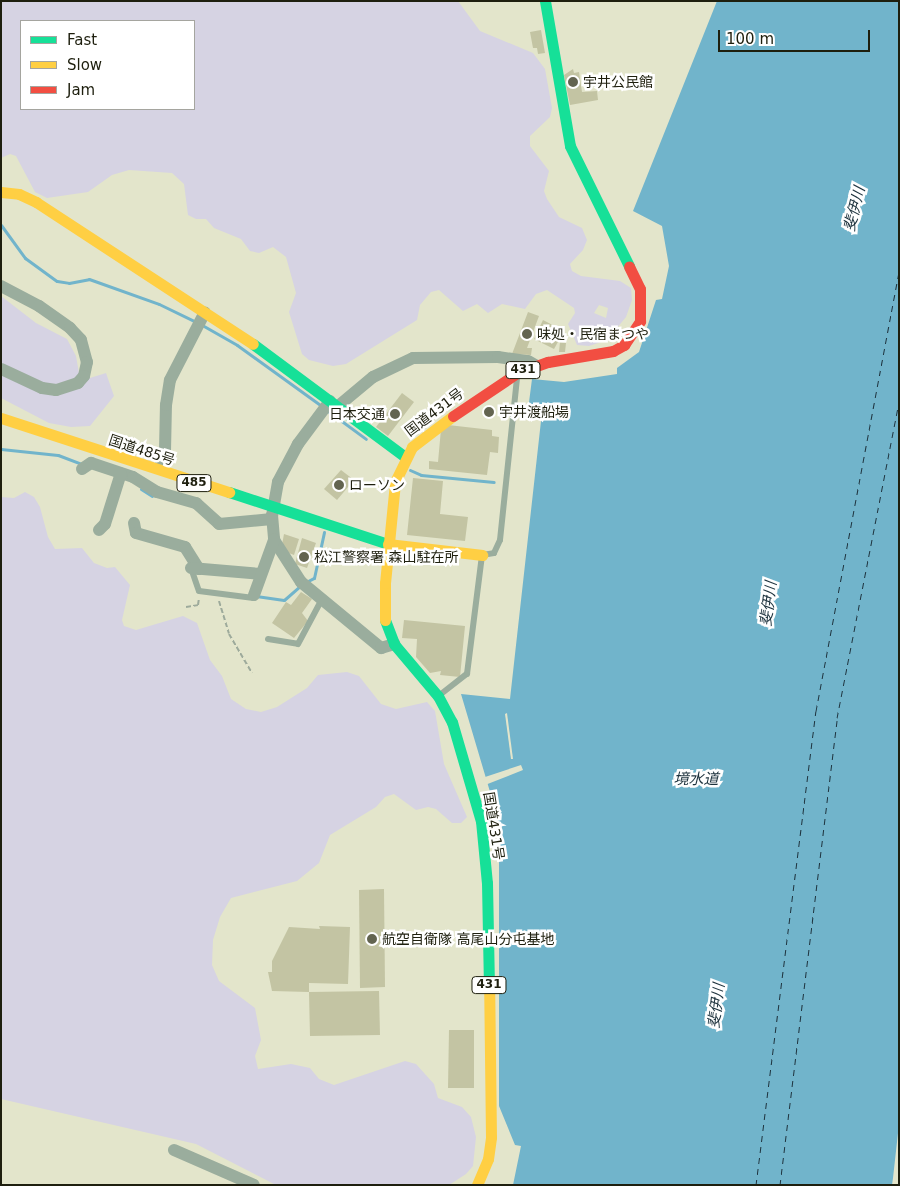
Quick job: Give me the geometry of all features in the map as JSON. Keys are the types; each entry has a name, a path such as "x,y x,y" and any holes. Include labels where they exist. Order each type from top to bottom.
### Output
{"main road":[{"name":"国道431号","path":"477,1185 488,1159 491,1137 488,884 481,821 452,722 438,696 394,644 385,619 384,603 395,482 405,457 423,436 517,372 536,365 613,351 632,334 640,321 642,304 631,265 570,146 562,117 545,1"},
{"path":"1,192 19,194 36,202 201,319 405,457"},
{"name":"国道485号","path":"1,418 273,518 388,544 482,555"}],"street":[{"path":"1,286 39,306 70,328 81,340 87,362 84,376 78,383 56,390 42,388 1,369"},
{"path":"161,464 165,451 168,389 201,319"},
{"path":"254,596 274,540 273,518 278,482 298,444 329,406 374,377 413,358 498,357 528,360 536,365"},
{"path":"82,470 92,462 121,472 157,492 196,503 219,524 273,518"},
{"path":"99,530 105,524 121,472"},
{"path":"157,477 157,492"},
{"path":"134,523 136,532 185,547 193,568 262,574"},
{"path":"274,540 290,570 322,599 382,648 394,644"},
{"path":"174,1150 254,1185"}],"lane":[{"path":"438,696 467,674 482,555 494,554 500,540 517,372"},
{"path":"193,568 199,591 254,596"},
{"path":"268,639 298,644 322,599"}],"path":[{"path":"186,607 199,604 199,591"},
{"path":"220,594 222,614 229,634 252,673"}],"shaded area":[{"path":"1,1 458,1 480,31 533,53 545,69 552,108 550,117 530,136 530,146 549,171 544,191 547,199 559,217 582,228 587,240 583,250 570,264 572,271 581,276 620,281 631,288 632,300 626,317 607,340 589,346 577,345 568,324 575,313 574,308 547,290 536,294 525,309 502,304 488,313 477,304 463,311 439,290 431,292 420,305 417,320 346,364 333,366 309,360 302,354 289,312 296,293 286,257 273,247 259,253 250,251 241,239 214,228 206,219 196,219 188,215 184,184 172,173 129,170 112,175 88,192 47,198 35,192 16,156 10,154 1,158","holes":["599,305 608,308 606,318 594,313"]},
{"path":"1,296 36,323 67,339 76,356 79,373 90,378 106,373 114,396 90,426 71,427 49,423 1,398"},
{"path":"25,492 34,497 40,507 48,537 55,549 82,548 94,563 107,568 115,567 130,585 122,620 124,626 136,630 183,616 197,623 210,660 222,676 231,699 246,709 261,712 277,707 307,688 318,675 347,672 359,676 381,704 396,709 427,702 435,711 444,764 467,817 461,823 452,823 436,809 428,807 416,810 394,794 385,797 376,807 330,835 319,863 297,881 231,898 220,917 213,940 212,965 219,981 255,1008 261,1040 255,1056 258,1069 291,1064 310,1068 319,1079 334,1085 405,1061 416,1064 434,1084 438,1098 462,1107 471,1117 476,1137 473,1166 466,1174 449,1185 276,1185 196,1144 1,1099 1,497 14,498"}],"water":[{"name":"境水道","path":"717,1 899,1 899,1124 892,1185 513,1185 521,1146 515,1145 499,1106 499,847 496,812 461,694 510,699 542,412 528,410 532,379 564,382 617,374 617,368 639,352 656,300 662,299 669,266 662,226 633,211"}],"pier":[{"path":"507,713 513,759 511,759 505,714"},
{"path":"521,765 523,770 485,785 482,778"}],"building":[{"path":"541,30 545,53 538,54 537,48 533,48 530,32"},
{"name":"宇井公民館","path":"573,69 574,73 579,72 582,92 597,91 598,100 570,105 564,75"},
{"path":"528,312 539,316 527,348 532,348 531,355 512,354"},
{"path":"543,320 564,331 554,349 534,339"},
{"path":"560,342 566,343 565,352 559,352"},
{"name":"日本交通","path":"402,393 414,402 388,436 376,427"},
{"path":"448,425 492,430 492,436 499,437 498,453 490,452 487,475 429,469 429,461 438,462 441,429"},
{"name":"ローソン","path":"341,470 354,480 337,500 324,489"},
{"path":"413,478 443,481 440,514 468,517 465,541 407,535"},
{"path":"284,534 299,539 294,555 281,550"},
{"name":"松江警察署 森山駐在所","path":"302,538 316,543 307,568 295,564"},
{"path":"301,592 312,599 302,613 308,621 294,638 272,623 286,602 291,605"},
{"path":"404,620 465,626 460,677 440,675 441,671 430,673 416,657 417,639 402,638"},
{"name":"航空自衛隊 高尾山分屯基地","path":"384,889 385,987 360,988 359,890"},
{"path":"319,926 350,927 348,984 309,983 309,992 272,991 268,972 272,972 272,961 289,927 320,929"},
{"path":"379,991 380,1035 310,1036 309,992"},
{"path":"449,1030 474,1030 474,1088 448,1088"}],"waterway":[{"path":"1,225 25,258 57,281 69,283 89,279 159,304 196,322"},
{"path":"202,325 237,345 323,407"},
{"path":"328,411 366,439"},
{"path":"1,449 58,455 81,464"},
{"path":"410,470 421,475 494,482"},
{"path":"141,489 152,496"},
{"path":"306,582 314,578 324,532"},
{"path":"256,596 284,600 300,586"}],"ferry route":[{"path":"756,1185 816,711 899,270"},
{"path":"780,1185 837,718 899,402"}],"traffic: fast":[{"path":"545,1 570,146 629,266"},
{"path":"253,344 405,457"},
{"path":"229,492 388,544"},
{"path":"385,620 394,644 438,696 452,722 481,821 487,883 489,983"}],"traffic: slow":[{"path":"1,192 19,194 36,202 253,344"},
{"path":"385,620 385,583 395,482 412,447 453,416"},
{"path":"1,418 229,492"},
{"path":"388,544 482,555"},
{"path":"477,1185 488,1159 491,1137 489,983"}],"traffic: jam":[{"path":"453,416 517,373 548,362 613,351 624,345 640,321 640,289 629,266"}],"place":[{"name":"宇井公民館","path":"573,82"},
{"name":"味処・民宿まつや","path":"527,334"},
{"name":"宇井渡船場","path":"489,412"},
{"name":"日本交通","path":"395,414"},
{"name":"ローソン","path":"339,485"},
{"name":"松江警察署 森山駐在所","path":"304,557"},
{"name":"航空自衛隊 高尾山分屯基地","path":"372,939"}],"water label":[{"name":"斐伊川","path":"855,209"},
{"name":"斐伊川","path":"769,604"},
{"name":"斐伊川","path":"717,1006"}]}
